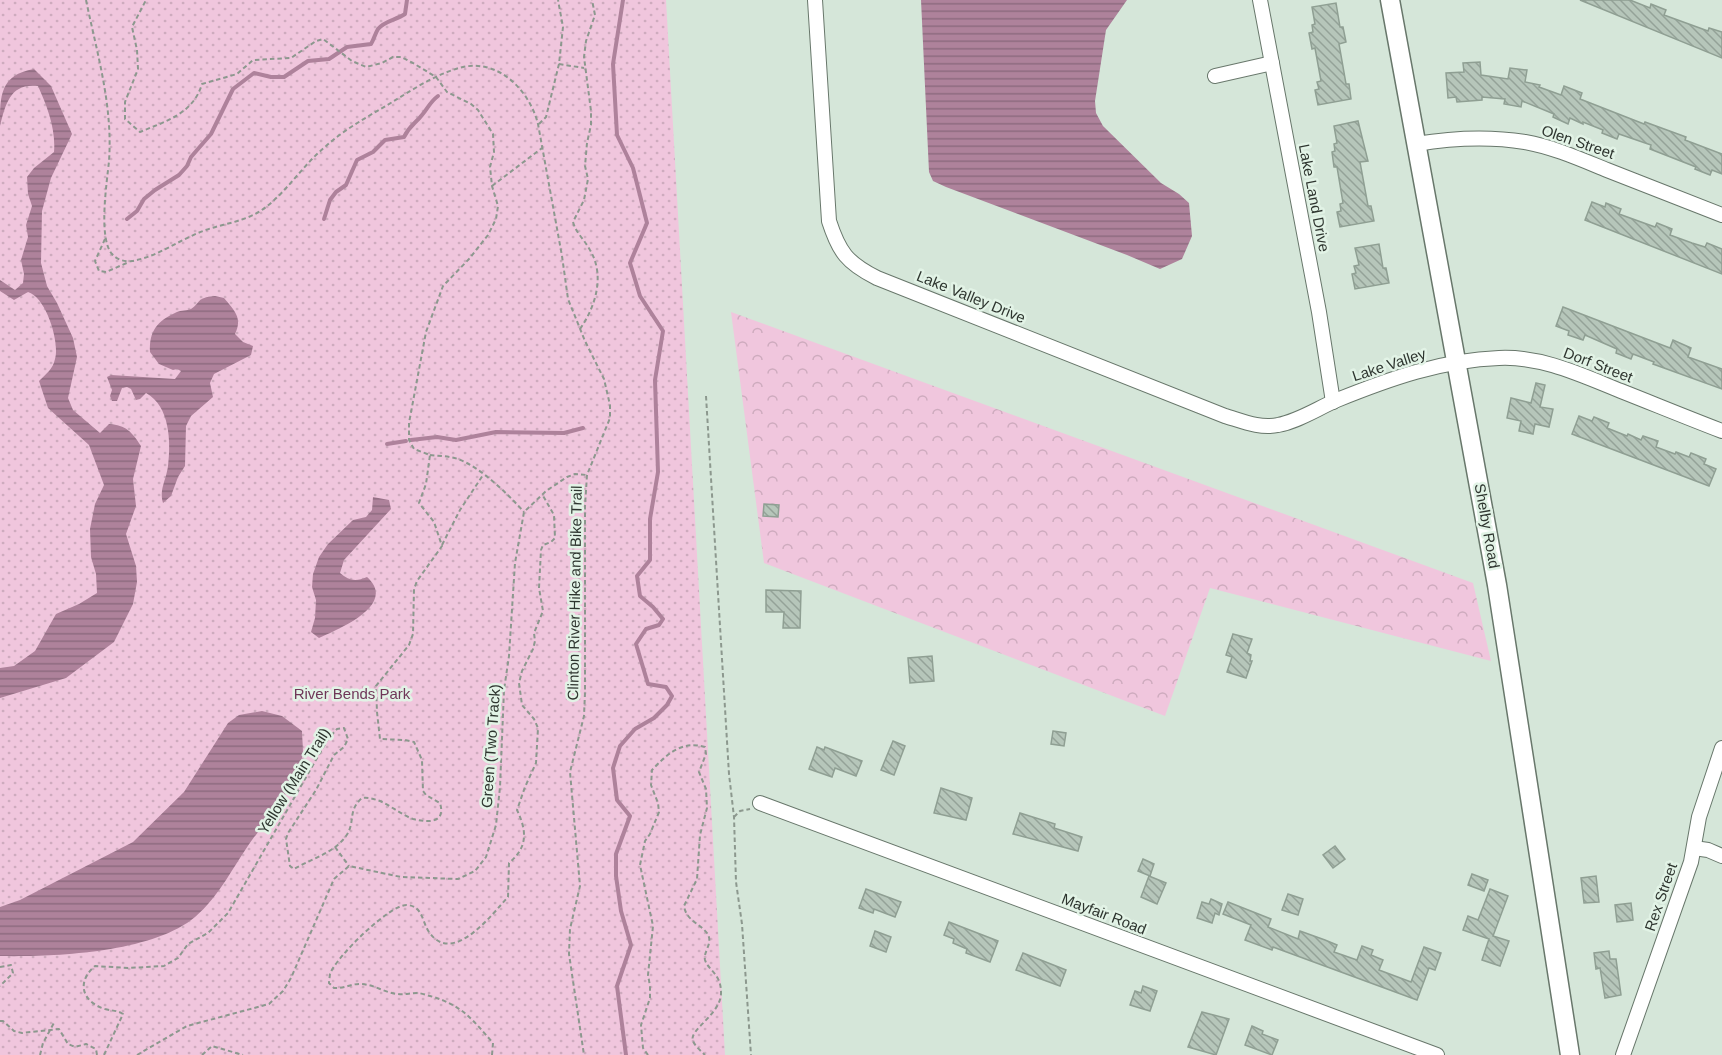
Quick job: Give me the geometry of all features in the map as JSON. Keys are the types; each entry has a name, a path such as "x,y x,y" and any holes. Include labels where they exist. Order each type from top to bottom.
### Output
{"street":[{"name":"Lake Valley Drive","path":"815,0 829,221 837,244 851,262 877,278 1245,423 1262,426 1277,425 1333,402"},
{"name":"Lake Land Drive","path":"1260,0 1319,312 1333,402"},
{"name":"Shelby Road","path":"1390,0 1497,585 1570,1055"},
{"path":"1215,76 1272,63"},
{"name":"Olen Street","path":"1416,144 1451,138 1470,138 1538,145 1572,156 1722,215"},
{"name":"Dorf Street","path":"1455,364 1498,358 1552,365 1722,431"},
{"name":"Lake Valley","path":"1333,402 1399,376 1455,364"},
{"name":"Rex Street","path":"1623,1055 1694,848 1699,817 1722,748"},
{"name":"Mayfair Road","path":"760,803 1437,1055"},
{"path":"1694,848 1708,850 1722,856"}],"path":[{"path":"86,0 108,111 109,153 105,239 112,255 129,262"},
{"path":"146,0 132,27 138,69 125,102 125,119 140,132 176,118 198,96 202,84 237,74 253,60 291,58 316,41 323,39 337,51 366,67 382,63 393,57 401,57 436,77 447,92 478,110 493,134 494,152 490,166 492,186 498,206 496,219 488,235 443,286 426,332 409,423 409,440 414,449 430,455 456,458 473,466 512,498 524,512 542,494 567,477 575,474 587,475"},
{"path":"538,124 546,117 559,64 563,27 558,0"},
{"path":"580,328 590,315 597,289 598,274 591,251 576,232 573,222 584,200 588,179 585,166 591,111 584,68 586,41 595,15 592,0"},
{"path":"559,64 584,68"},
{"name":"Clinton River Hike and Bike Trail","path":"105,239 94,261 99,271 106,272 154,255 204,231 254,215 278,196 334,139 436,77 463,67 476,66 505,76 526,96 538,124 568,299 604,380 610,405 610,418 587,475 584,526 584,716 570,772 580,886 570,930 570,954 584,1055"},
{"path":"492,186 542,148"},
{"path":"706,396 729,774 734,817 736,882 742,924 751,1055"},
{"path":"430,455 426,484 419,502 434,522 442,546"},
{"path":"442,546 460,510 483,475"},
{"path":"492,1055 493,1043 475,1023 456,1006 444,999 418,993 401,995 388,993 375,986 360,984 340,989 334,988 329,983 330,974 369,927 404,905 420,911 429,932 446,943 457,942 477,931 508,897 509,863 521,850 525,840 525,830 517,810 536,763 538,728 534,719 522,705 519,683 522,671 534,649 534,633 543,610 539,588 541,550 543,545 555,538 554,515 542,494"},
{"name":"Green (Two Track)","path":"349,866 401,877 458,879 476,871 486,857 496,825 515,562 524,512"},
{"name":"Yellow (Main Trail)","path":"104,1055 123,1014 120,1011 105,1009 93,1004 84,994 83,984 86,973 95,966 128,968 164,966 178,958 188,944 208,933 228,913 328,739 337,729 344,728 348,738 344,747 334,755 286,839 290,866 294,869 335,847 346,836 351,826 354,804 362,798 379,801 413,819 430,821 437,819 442,812 437,800 423,791 422,760 414,742 380,739 376,712 376,686 409,645 413,634 414,589 417,581 442,546"},
{"path":"648,1055 643,1048 641,1025 650,998 648,975 653,926 640,865 645,841 659,812 651,785 652,770 677,748 694,744 705,747 706,754 699,771 706,789 707,808 700,835 697,879 684,906 689,918 707,933 710,940 705,957 706,962 718,977 722,994 715,1012 695,1030 692,1037 693,1043 705,1055"},
{"path":"733,808 740,811 750,810 760,803"},
{"path":"734,817 740,811"},
{"path":"137,1055 187,1026 269,1004 283,991 291,978 334,879 349,866 335,847"},
{"path":"0,967 11,965 13,974 0,986"},
{"path":"0,1021 22,1033 59,1029 68,1044 75,1047 86,1044 96,1049 97,1055"},
{"path":"40,1055 43,1043 55,1021"},
{"path":"202,1055 212,1046 243,1055"}],"green space":[{"name":"River Bends Park","path":"0,0 666,0 725,1055 0,1055"},
{"path":"731,312 1473,583 1491,661 1210,588 1165,716 764,563"}],"shaded area":[{"path":"921,0 1127,0 1106,30 1095,101 1096,113 1103,126 1161,183 1189,203 1192,236 1182,259 1160,269 933,181 929,172"},
{"path":"34,69 51,86 72,134 51,178 42,211 41,263 47,286 73,338 77,357 68,398 73,410 100,433 109,424 120,426 131,433 141,446 133,479 136,506 126,534 136,566 137,582 133,604 114,642 66,678 0,698 0,668 14,666 35,651 56,614 97,593 96,574 91,557 90,529 95,504 104,485 89,445 48,408 39,381 53,366 56,351 46,311 41,302 28,292 14,300 0,291 0,280 15,290 23,283 21,260 28,237 26,225 32,206 28,194 27,177 34,168 54,152 52,126 38,86 22,88 11,96 0,126 2,96 8,81 14,76"},
{"path":"215,296 224,298 234,310 238,319 235,334 243,342 253,346 251,355 214,374 210,383 213,397 191,416 186,426 185,466 171,496 163,503 162,489 168,466 169,446 164,415 154,399 146,393 136,400 131,389 127,387 122,388 117,401 112,401 110,396 112,390 107,377 111,375 175,379 181,371 159,364 150,352 153,332 159,323 170,315 191,309 204,298"},
{"path":"373,497 389,500 391,509 344,560 340,573 353,580 367,577 375,587 375,597 371,606 362,615 319,638 311,632 316,600 312,587 313,574 319,557 328,544 353,520 366,517 372,510"},
{"path":"262,711 282,716 302,731 302,758 280,804 204,909 176,929 129,945 74,954 0,956 0,907 20,900 133,842 184,792 228,723 239,715"}],"building":[{"path":"1580,0 1630,0 1650,8 1651,4 1666,10 1664,15 1708,31 1709,28 1722,32 1722,58"},
{"path":"1336,3 1340,27 1343,27 1346,42 1339,44 1351,99 1318,105 1315,90 1319,89 1317,82 1321,81 1315,48 1312,49 1309,33 1313,32 1312,25 1315,24 1312,7"},
{"path":"1480,62 1481,75 1508,79 1510,68 1527,70 1525,82 1540,85 1539,87 1561,95 1564,86 1582,93 1580,99 1644,124 1645,122 1686,137 1685,140 1722,154 1722,174 1712,170 1710,175 1650,149 1651,145 1619,134 1617,139 1583,122 1583,124 1570,118 1568,124 1553,117 1554,114 1522,101 1521,107 1504,104 1505,99 1482,97 1482,100 1457,102 1456,97 1448,98 1446,73 1464,72 1463,63"},
{"path":"1358,121 1368,161 1360,162 1368,206 1371,206 1374,221 1340,227 1337,212 1341,211 1340,204 1343,203 1332,152 1335,151 1334,144 1337,143 1334,126"},
{"path":"1592,202 1605,207 1606,203 1621,209 1619,214 1655,227 1657,223 1672,229 1670,235 1692,243 1705,247 1707,243 1722,249 1722,274 1585,220"},
{"path":"1379,244 1383,268 1386,268 1389,283 1355,289 1352,274 1356,273 1354,266 1359,265 1355,248"},
{"path":"1563,307 1670,348 1673,340 1691,348 1688,357 1722,369 1722,389 1653,364 1654,362 1633,354 1631,359 1616,353 1617,349 1585,335 1583,340 1568,335 1569,331 1556,326"},
{"path":"1536,383 1545,385 1540,407 1553,409 1549,427 1535,424 1533,434 1519,431 1521,421 1507,418 1511,398 1531,403"},
{"path":"1579,416 1592,421 1594,417 1609,423 1607,428 1627,436 1628,434 1641,440 1643,436 1658,441 1656,447 1675,454 1676,452 1689,457 1691,453 1706,459 1704,464 1716,469 1709,486 1572,434"},
{"path":"764,504 779,505 778,517 763,516"},
{"path":"766,590 801,591 800,628 783,628 784,612 766,612"},
{"path":"1233,634 1252,639 1247,653 1251,655 1250,661 1252,661 1246,678 1227,672 1232,657 1226,655"},
{"path":"932,656 934,681 910,683 908,658"},
{"path":"1053,731 1066,733 1064,746 1051,744"},
{"path":"893,741 905,746 894,775 881,770"},
{"path":"817,747 824,750 825,747 862,761 856,776 835,768 832,777 809,769"},
{"path":"941,788 972,798 966,820 934,813"},
{"path":"1020,813 1055,824 1054,828 1082,837 1078,851 1013,834"},
{"path":"1335,846 1345,859 1333,868 1323,855"},
{"path":"1143,859 1154,864 1150,876 1138,871"},
{"path":"1472,874 1488,880 1484,891 1468,885"},
{"path":"1149,876 1166,883 1157,904 1141,897"},
{"path":"1596,876 1599,902 1584,903 1581,878"},
{"path":"866,889 901,902 895,917 874,909 873,913 859,908"},
{"path":"1490,889 1508,896 1493,936 1509,941 1500,966 1482,960 1489,939 1463,930 1468,916 1478,920"},
{"path":"1288,894 1303,899 1298,915 1282,910"},
{"path":"1211,899 1222,904 1219,915 1215,913 1212,923 1197,918 1202,902 1209,904"},
{"path":"1228,902 1271,919 1268,927 1298,939 1300,931 1325,940 1337,945 1334,952 1357,960 1362,946 1373,950 1371,955 1383,960 1379,970 1411,982 1424,947 1441,953 1435,970 1429,968 1417,1000 1273,947 1272,950 1245,940 1251,925 1223,914"},
{"path":"1631,903 1633,920 1617,922 1615,905"},
{"path":"949,922 998,941 990,962 966,953 967,949 953,943 954,939 944,935"},
{"path":"875,931 891,937 886,952 870,946"},
{"path":"1609,951 1610,959 1616,959 1621,995 1605,998 1600,968 1596,969 1594,953"},
{"path":"1023,953 1066,970 1060,986 1016,970"},
{"path":"1143,986 1157,991 1150,1011 1130,1005 1135,991 1141,993"},
{"path":"1202,1012 1229,1019 1216,1055 1188,1047"},
{"path":"1252,1026 1263,1031 1262,1034 1278,1040 1272,1055 1245,1045"}],"waterway":[{"path":"127,219 137,211 144,199 179,175 187,166 191,157 211,134 233,89 254,73 284,77 308,61 329,59 347,47 371,44 381,26 405,14 407,0"},
{"path":"623,0 613,64 617,135 633,168 647,223 630,263 640,296 663,331 655,380 658,472 650,519 650,560 637,576 640,596 663,619 659,625 646,629 636,644 648,684 666,687 672,696 667,705 654,718 635,729 620,746 613,768 617,800 630,816 616,854 616,876 621,911 631,945 617,986 626,1055"},
{"path":"324,219 330,200 346,185 357,160 373,152 385,140 404,137 438,96"},
{"path":"411,440 437,437 456,440 496,432 564,433 583,428"},
{"path":"387,444 406,441"}]}
